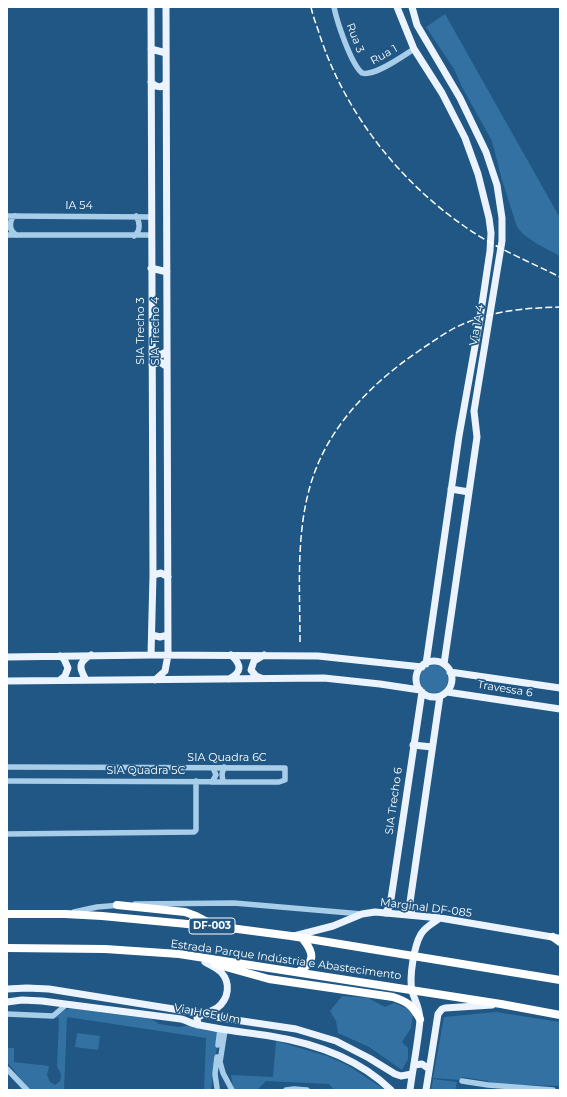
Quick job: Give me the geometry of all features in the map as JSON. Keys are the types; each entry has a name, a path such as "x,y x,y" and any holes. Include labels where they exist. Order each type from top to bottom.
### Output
{"highway":[{"path":"117,905 185,912 217,927"},
{"name":"Estrada Parque Indústria e Abastecimento","path":"7,914 65,914 217,927 291,936 560,980"},
{"path":"298,972 312,959 311,952 303,939"},
{"name":"Estrada Parque Indústria e Abastecimento","path":"7,948 105,949 179,954 560,1014"},
{"path":"179,954 269,979 393,997 403,1000 414,1008 420,1019"}],"main road":[{"name":"SIA Trecho 3","path":"151,7 153,574 151,655"},
{"name":"SIA Trecho 4","path":"155,680 165,671 168,655 166,7"},
{"name":"Via 1A 4","path":"412,7 418,24 460,98 486,152 497,185 502,218 502,241 474,411 476,437 444,664"},
{"name":"Via 1A 4","path":"398,8 414,49 442,93 471,152 489,218 491,233 490,251 480,318 451,489 424,665"},
{"path":"151,49 166,53"},
{"path":"151,82 160,87 166,83"},
{"path":"442,93 450,91 454,87"},
{"path":"151,97 162,94 166,97"},
{"path":"448,104 452,98 460,98"},
{"path":"151,190 160,195 165,193 166,190"},
{"path":"151,268 167,272"},
{"path":"152,351 160,355 166,352"},
{"path":"152,365 160,362 166,366"},
{"path":"451,489 469,492"},
{"path":"153,574 161,573 168,577"},
{"path":"152,635 160,637 168,635"},
{"path":"86,680 81,669 81,665 82,661 91,655"},
{"path":"7,657 91,655 264,655 318,656 424,665 432,662 444,664 450,672 452,682 447,692 440,696 431,697 421,691 380,684 324,678 7,681"},
{"path":"229,679 237,674 239,667 238,663 231,655"},
{"path":"264,655 254,661 251,670 256,676 264,679"},
{"path":"60,656 64,659 68,668 65,676 60,680"},
{"path":"421,691 417,678 418,672 424,665"},
{"path":"450,672 560,688"},
{"name":"SIA Trecho 6","path":"385,913 390,906 421,691"},
{"name":"Travessa 6","path":"447,692 560,709"},
{"path":"412,915 410,902 440,696"},
{"path":"414,744 432,747"},
{"name":"Marginal DF-085","path":"291,936 333,926 362,914 385,913 440,918 558,938"},
{"path":"410,1090 420,1019 419,1010 412,990 411,979 414,956 421,933 440,918"},
{"path":"198,1025 197,1018 217,1008 223,1002 228,989 224,977 220,971 205,962"},
{"path":"7,989 49,989 276,1025 309,1032 336,1041 395,1074 401,1076 412,1074"},
{"name":"Via HCE Um","path":"7,1002 22,1000 42,1001 181,1019 198,1025 286,1039 316,1046 340,1056 370,1073 391,1090"},
{"path":"426,1090 438,1014 440,1011 445,1008 501,1004"},
{"path":"158,1017 164,1014 164,1007"},
{"path":"271,1036 276,1034 278,1031 276,1025"},
{"path":"286,1039 285,1035 288,1031 309,1032"},
{"path":"414,1065 422,1064 429,1069"}],"street":[{"name":"Rua 3","path":"334,7 345,41 356,65 362,73"},
{"name":"Rua 1","path":"362,73 369,74 379,70 414,49"},
{"name":"IA 54","path":"7,216 151,217"},
{"path":"15,216 12,218 10,225 13,233 16,235"},
{"path":"134,236 137,234 140,227 136,216"},
{"path":"7,235 151,235"},
{"name":"SIA Quadra 6C","path":"7,767 285,768 285,780"},
{"path":"223,782 222,774 224,767"},
{"path":"60,768 64,774 60,780"},
{"path":"73,768 71,775 74,781"},
{"path":"212,782 216,774 213,768"},
{"name":"SIA Quadra 5C","path":"7,781 279,782 285,780"},
{"path":"7,834 192,833 195,832 196,782"},
{"path":"65,914 96,907 117,905 219,903 362,914"},
{"path":"7,1014 53,1016 67,1004"},
{"path":"222,1029 220,1062 223,1073 231,1089"},
{"path":"217,1089 215,1074 222,1029"},
{"path":"7,1069 27,1090"},
{"path":"462,1082 488,1088 553,1090"},
{"path":"217,1089 223,1084 231,1089"},
{"path":"286,1090 306,1090"}],"shaded area":[{"path":"445,14 560,218 560,256 537,244 523,234 517,227 502,180 492,141 462,87 454,69 426,27"},
{"path":"434,665 440,666 444,669 447,673 447,685 444,689 440,692 434,693 428,692 424,689 421,685 420,679 421,673 424,669 428,666"},
{"path":"342,996 368,998 385,1007 394,1003 406,1008 413,1014 411,1028 402,1042 408,1048 408,1059 402,1070 369,1047 338,1033 336,1021 330,1011"},
{"path":"71,1008 151,1019 159,1024 179,1027 193,1025 219,1032 211,1090 204,1090 206,1038 67,1017 64,1090 30,1090 7,1062 7,1048 14,1048 14,1062 49,1066 47,1075 50,1082 55,1085 60,1081 61,1074 57,1066 59,1018 56,1018 63,1011"},
{"path":"496,1012 560,1022 560,1086 488,1084 488,1081 462,1077 461,1080 433,1078 444,1017"},
{"path":"77,1033 100,1036 98,1050 75,1047"},
{"path":"276,1041 327,1056 349,1066 385,1090 334,1090 329,1084 266,1081 257,1090 235,1090 231,1075 273,1077"},
{"path":"433,1079 457,1082 455,1090 431,1090"}],"railway":[{"path":"311,7 320,36 344,91 359,117 396,166 417,188 440,208 475,234 560,277"},
{"path":"300,642 299,578 301,536 308,494 314,474 323,454 346,417 376,384 393,370 411,356 458,326 479,318 502,312 560,307"}]}
